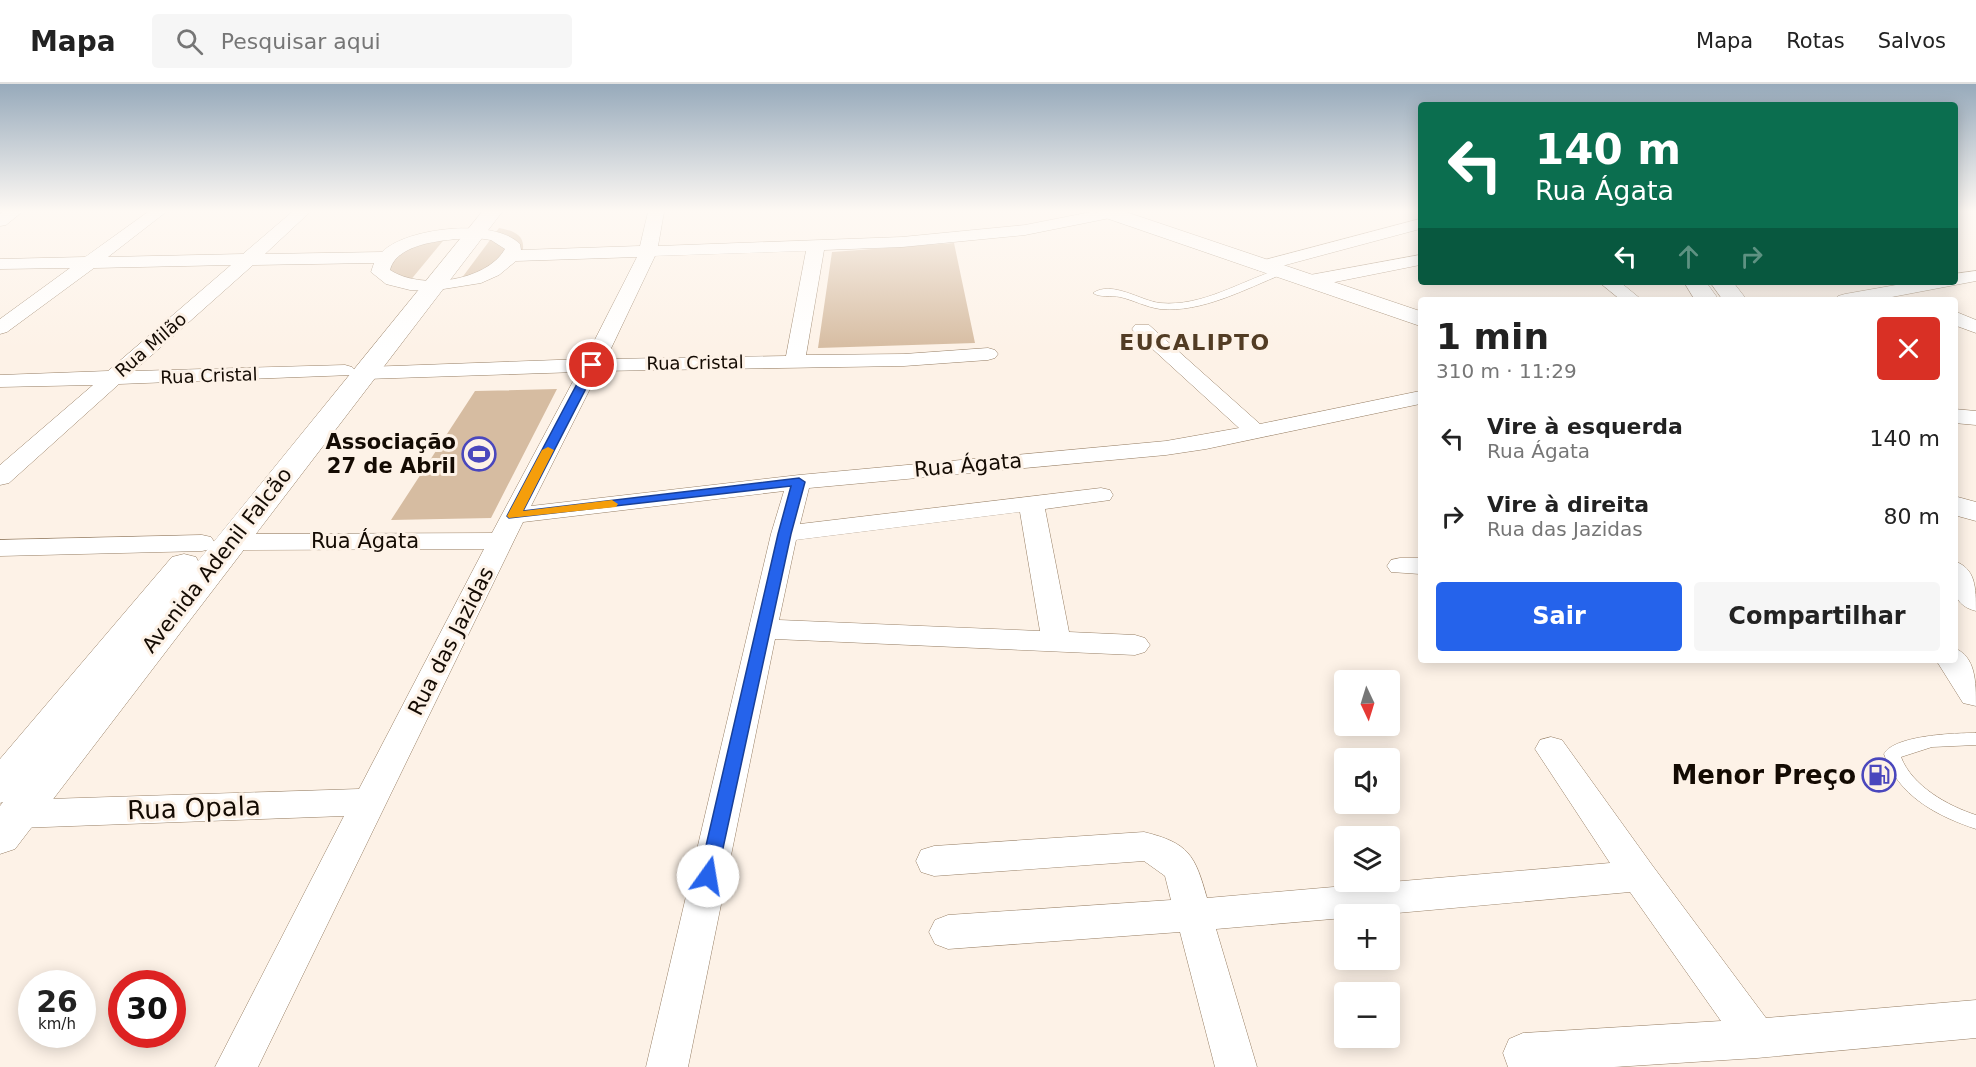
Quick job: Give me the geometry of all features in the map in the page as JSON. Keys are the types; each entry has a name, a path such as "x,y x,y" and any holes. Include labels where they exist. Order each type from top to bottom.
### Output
{"street":[{"path":"0,328 96,258"},
{"path":"0,264 326,258"},
{"path":"385,258 380,265 380,272 386,279 424,285 484,275 502,266 510,258"},
{"name":"Avenida Adenil Falcão","path":"6,813 157,616 446,258"},
{"name":"Rua das Jazidas","path":"236,1067 645,258"},
{"path":"795,362 814,258"},
{"path":"1239,258 1418,318"},
{"path":"1271,269 1308,258"},
{"name":"Rua Milão","path":"0,478 248,259"},
{"path":"1310,282 1418,260"},
{"path":"1958,279 1976,276"},
{"path":"1612,285 1630,297"},
{"path":"1723,285 1733,297"},
{"path":"1883,285 1911,297"},
{"path":"1863,297 1929,285"},
{"path":"1958,319 1976,327"},
{"path":"1142,329 1256,432"},
{"name":"Rua Cristal","path":"0,381 592,365 904,360 988,354"},
{"name":"Rua Ágata","path":"0,548 216,542 507,528 799,482 1166,448 1418,398"},
{"path":"1958,416 1976,418"},
{"path":"667,1067 784,534 799,482"},
{"path":"784,534 1101,495"},
{"path":"1031,504 1056,641"},
{"path":"1958,506 1976,512"},
{"path":"1958,576 1976,600"},
{"path":"763,629 1135,645"},
{"path":"1551,749 1639,876 1757,1038"},
{"name":"Rua Opala","path":"6,813 370,802"},
{"path":"934,861 1137,845 1152,847 1172,858 1181,869 1236,1067"},
{"path":"948,932 1195,915 1639,876"},
{"path":"1523,1053 1757,1038 1976,1019"}],"lane":[{"path":"1098,293 1125,294 1161,306 1183,305 1219,295 1271,269"},
{"path":"1976,739 1926,740 1892,754 1894,766 1939,808 1957,817 1976,822"}],"shaded area":[{"path":"396,258 429,258 409,282 394,276 388,268"},
{"path":"477,258 513,258 461,279"},
{"path":"831,258 957,258 975,343 818,348"},
{"name":"Associação 27 de Abril","path":"557,389 491,518 391,520 475,391"}],"slow traffic":[{"path":"548,450 514,516 612,504"}],"place":[{"name":"Associação 27 de Abril","path":"479,454"},
{"name":"Menor Preço","path":"1879,775"}],"district":[{"name":"EUCALIPTO","path":"1195,342"}],"route":[{"path":"592,365 514,516 799,482 784,534 708,876"}]}
